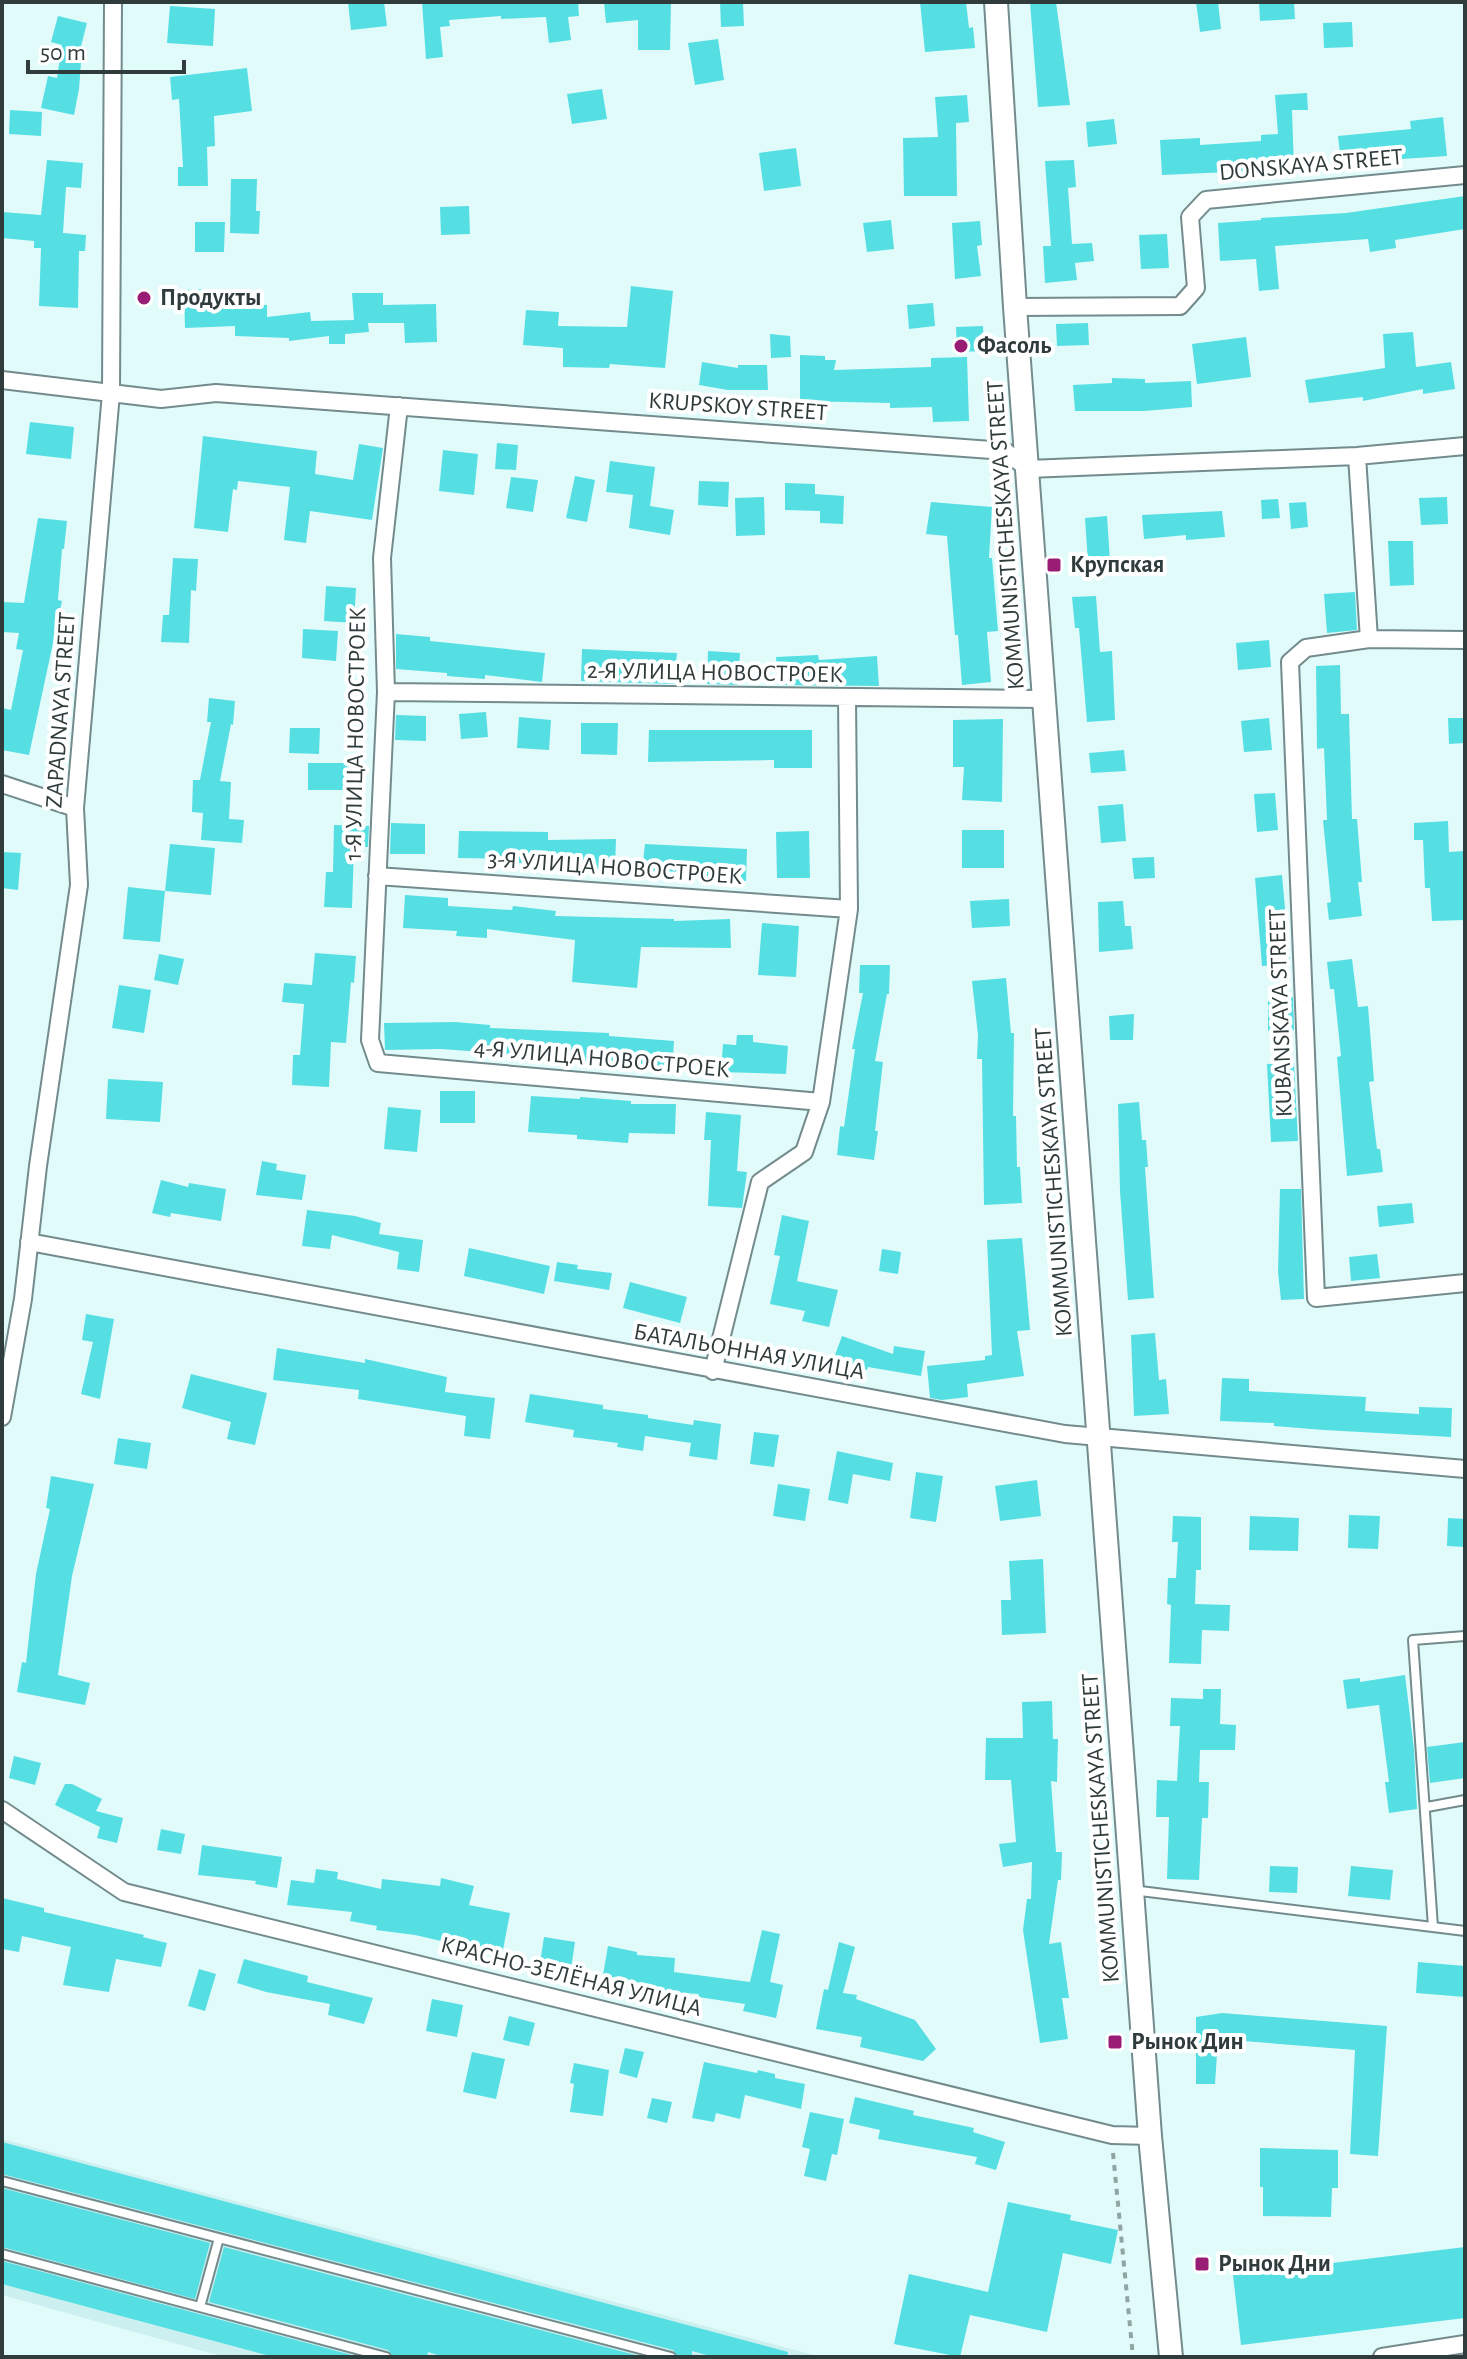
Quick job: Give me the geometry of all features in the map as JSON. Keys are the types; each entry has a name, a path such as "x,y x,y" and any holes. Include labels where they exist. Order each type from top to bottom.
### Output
{"main road":[{"name":"KOMMUNISTICHESKAYA STREET","path":"996,2 1015,307 1150,2136 1171,2357"}],"street":[{"name":"ZAPADNAYA STREET","path":"2,1417 23,1299 79,885 75,808 111,393 113,2"},
{"name":"DONSKAYA STREET","path":"1015,307 1180,306 1196,288 1190,217 1206,200 1465,175"},
{"name":"KRUPSKOY STREET","path":"2,380 161,399 216,393 1005,451 1028,469"},
{"name":"1-Я УЛИЦА НОВОСТРОЕК","path":"378,1063 370,1040 386,692 382,558 399,406"},
{"path":"1028,469 1357,456 1465,446"},
{"path":"1357,456 1369,639"},
{"name":"KUBANSKAYA STREET","path":"1465,640 1369,639 1306,648 1290,662 1316,1298 1465,1283"},
{"name":"2-Я УЛИЦА НОВОСТРОЕК","path":"386,692 1044,699"},
{"path":"713,1371 760,1182 804,1152 821,1102 849,909 847,698"},
{"path":"2,784 75,808"},
{"name":"3-Я УЛИЦА НОВОСТРОЕК","path":"377,876 849,909"},
{"name":"4-Я УЛИЦА НОВОСТРОЕК","path":"378,1063 821,1102"},
{"name":"БАТАЛЬОННАЯ УЛИЦА","path":"29,1242 713,1371 1099,1438 1465,1469"},
{"name":"КРАСНО-ЗЕЛЁНАЯ УЛИЦА","path":"2,1810 124,1892 1112,2135 1150,2136"},
{"path":"1382,2357 1465,2344"}],"lane":[{"path":"1433,1927 1413,1640 1465,1636"},
{"path":"1427,1807 1465,1800"},
{"path":"1132,1890 1465,1931"},
{"path":"2,2181 671,2357"},
{"path":"200,2307 219,2238"},
{"path":"2,2254 386,2357"}],"path":[{"path":"1112,2135 1133,2357"}],"shaded area":[{"path":"2,2139 821,2357 224,2357 2,2295"}],"building":[{"path":"348,2 384,2 387,26 351,30"},
{"path":"422,2 578,2 579,16 568,17 571,40 549,43 546,17 449,20 450,26 440,27 443,57 426,59"},
{"path":"604,2 671,2 670,50 638,50 638,20 606,23"},
{"path":"720,2 743,2 744,26 721,27"},
{"path":"920,2 966,2 975,48 925,52"},
{"path":"1030,2 1056,2 1070,105 1038,107"},
{"path":"1196,2 1218,2 1221,29 1200,32"},
{"path":"1259,2 1294,2 1295,19 1260,21"},
{"path":"170,6 215,9 213,46 167,43"},
{"path":"58,16 87,23 77,62 81,63 74,115 41,108 48,76 57,78 62,45 51,42"},
{"path":"1352,22 1353,47 1324,48 1323,23"},
{"path":"718,39 724,80 695,85 688,43"},
{"path":"247,68 252,111 214,116 215,146 207,147 208,186 178,186 178,167 183,167 179,99 172,100 170,77"},
{"path":"602,89 607,119 572,124 567,94"},
{"path":"1307,93 1308,110 1292,110 1294,169 1162,175 1160,140 1200,138 1200,145 1261,141 1261,135 1278,134 1275,95"},
{"path":"967,95 969,122 956,123 957,196 904,196 903,138 938,137 935,97"},
{"path":"10,110 42,112 41,136 9,134"},
{"path":"1443,117 1447,156 1341,163 1338,136 1411,129 1410,121"},
{"path":"1114,119 1117,144 1088,147 1086,122"},
{"path":"796,148 801,186 764,191 759,153"},
{"path":"47,160 83,163 81,188 66,187 63,233 86,235 85,251 79,251 78,308 39,306 41,248 34,248 34,241 2,238 2,212 41,215"},
{"path":"1074,160 1076,187 1068,188 1072,244 1092,243 1094,261 1075,263 1077,280 1045,283 1043,246 1051,246 1045,161"},
{"path":"231,179 257,179 259,234 230,233"},
{"path":"1465,196 1465,229 1395,240 1396,248 1370,252 1368,239 1275,246 1279,289 1259,291 1256,259 1220,261 1218,223 1346,213"},
{"path":"469,206 470,234 441,235 440,207"},
{"path":"891,220 894,249 867,252 863,223"},
{"path":"980,221 982,245 977,246 981,276 955,279 952,223"},
{"path":"195,222 225,222 224,252 195,252"},
{"path":"1167,234 1169,268 1141,269 1139,235"},
{"path":"631,286 673,291 665,368 610,364 609,368 563,367 563,348 523,345 526,310 559,312 558,326 627,327"},
{"path":"213,289 213,303 267,305 267,317 310,312 311,321 354,320 352,293 383,293 383,305 436,304 437,342 405,343 404,323 368,323 369,332 345,334 345,344 329,344 329,336 289,341 289,338 235,336 235,326 185,328 184,290"},
{"path":"933,303 935,326 909,329 907,305"},
{"path":"1088,323 1089,345 1057,346 1056,324"},
{"path":"983,326 984,351 957,352 956,327"},
{"path":"1413,332 1416,367 1451,362 1455,389 1423,394 1423,389 1363,401 1363,397 1309,403 1305,380 1385,368 1383,334"},
{"path":"770,334 790,336 791,357 771,358"},
{"path":"1246,337 1251,377 1197,384 1192,344"},
{"path":"800,355 825,356 825,360 836,360 834,370 931,367 931,358 967,357 969,421 933,422 932,407 890,408 890,403 800,401"},
{"path":"702,362 738,368 738,365 767,365 768,390 728,390 699,385"},
{"path":"1112,378 1145,379 1145,383 1191,381 1192,407 1075,411 1073,385 1112,383"},
{"path":"30,422 74,427 71,459 26,454"},
{"path":"203,436 317,451 315,474 353,480 359,444 383,448 372,520 310,511 306,543 284,540 290,487 238,481 237,490 233,489 228,532 194,528"},
{"path":"497,443 518,445 516,470 495,469"},
{"path":"443,450 478,454 474,495 439,491"},
{"path":"610,461 655,467 650,506 674,510 670,535 629,528 633,495 606,492"},
{"path":"575,476 595,480 587,522 566,518"},
{"path":"511,477 538,480 533,512 506,508"},
{"path":"699,481 729,482 728,507 698,505"},
{"path":"785,483 815,484 815,494 844,496 843,524 820,523 820,511 785,510"},
{"path":"764,497 765,535 736,536 735,498"},
{"path":"1447,497 1448,524 1421,525 1419,498"},
{"path":"1278,499 1280,518 1262,519 1261,500"},
{"path":"931,502 992,507 989,558 992,558 998,631 987,632 991,682 962,685 947,536 926,534"},
{"path":"1306,502 1308,527 1291,529 1289,503"},
{"path":"1222,511 1225,537 1186,540 1186,535 1144,539 1142,515"},
{"path":"1107,516 1110,561 1088,563 1085,518"},
{"path":"38,518 67,521 58,600 62,601 29,755 2,750 2,708 11,710 23,650 16,649 19,633 2,632 2,602 24,603"},
{"path":"1388,541 1413,541 1414,585 1390,586"},
{"path":"173,558 198,559 196,591 191,590 189,643 161,642 163,615 169,615"},
{"path":"326,586 356,588 354,623 324,621"},
{"path":"1355,592 1357,630 1327,633 1324,594"},
{"path":"1096,596 1100,652 1112,651 1115,720 1087,722 1079,628 1075,628 1072,597"},
{"path":"303,629 338,631 336,661 302,658"},
{"path":"396,634 430,637 430,641 545,653 542,682 485,675 485,679 447,676 447,673 396,669"},
{"path":"1269,640 1271,667 1238,670 1236,643"},
{"path":"582,649 677,653 674,684 581,681"},
{"path":"708,651 740,653 738,685 707,684"},
{"path":"818,655 819,660 877,656 879,686 778,685 776,657"},
{"path":"1340,665 1341,714 1349,714 1352,819 1357,819 1362,916 1329,920 1327,903 1331,902 1323,820 1327,820 1324,748 1317,749 1316,666"},
{"path":"209,698 235,701 233,725 220,781 231,782 229,819 244,820 242,843 201,840 203,813 192,812 193,780 200,780 211,722 207,722"},
{"path":"486,712 488,737 461,739 459,714"},
{"path":"396,715 426,716 426,741 395,740"},
{"path":"519,717 551,720 549,750 517,748"},
{"path":"1269,718 1272,750 1244,752 1241,721"},
{"path":"1448,718 1465,718 1465,743 1449,744"},
{"path":"1003,719 1002,802 962,800 964,767 953,767 953,720"},
{"path":"581,723 618,723 617,755 581,754"},
{"path":"290,728 320,728 319,754 289,753"},
{"path":"649,730 812,730 812,768 774,768 774,760 648,762"},
{"path":"1124,750 1126,771 1091,773 1089,753"},
{"path":"308,763 357,763 357,790 308,790"},
{"path":"1275,793 1278,830 1257,832 1254,794"},
{"path":"1123,804 1126,841 1101,843 1098,806"},
{"path":"1448,821 1449,852 1465,851 1465,920 1432,921 1430,888 1425,888 1423,840 1414,840 1414,823"},
{"path":"391,823 425,824 425,854 390,854"},
{"path":"334,825 369,826 368,847 354,847 352,908 324,907 326,872 333,872"},
{"path":"962,830 1004,830 1004,868 962,868"},
{"path":"459,831 548,832 548,840 616,839 615,869 576,869 576,864 519,863 519,859 458,858"},
{"path":"809,831 810,878 777,878 776,832"},
{"path":"170,844 215,848 211,895 165,891"},
{"path":"645,844 747,849 746,881 702,879 702,872 642,871"},
{"path":"2,852 21,853 18,890 2,888"},
{"path":"1154,857 1155,878 1134,879 1132,858"},
{"path":"1282,875 1290,964 1262,966 1255,878"},
{"path":"128,887 165,891 160,942 123,939"},
{"path":"405,895 448,898 448,906 512,910 513,906 556,911 555,916 674,921 730,919 731,948 641,947 637,988 572,982 575,940 487,929 487,938 456,936 457,931 403,928"},
{"path":"1009,899 1010,926 972,928 970,901"},
{"path":"1123,901 1125,926 1131,926 1133,949 1099,952 1098,902"},
{"path":"762,923 799,926 796,977 758,975"},
{"path":"315,953 356,956 346,1043 331,1042 329,1087 292,1085 293,1055 300,1055 304,1004 282,1002 284,983 312,985"},
{"path":"159,954 184,959 178,985 154,980"},
{"path":"1352,959 1358,1007 1368,1006 1374,1081 1369,1082 1383,1172 1347,1176 1337,1057 1341,1056 1334,989 1330,989 1327,962"},
{"path":"860,965 890,965 889,994 875,1061 883,1062 874,1160 837,1155 840,1126 844,1127 855,1049 852,1049 863,993 859,993"},
{"path":"1006,978 1011,1033 1014,1033 1013,1116 1016,1116 1017,1167 1020,1167 1022,1203 984,1205 982,1059 977,1059 978,1035 972,981"},
{"path":"119,985 151,990 144,1033 112,1028"},
{"path":"1293,997 1294,1030 1268,1031 1268,998"},
{"path":"1134,1014 1133,1040 1110,1040 1109,1016"},
{"path":"384,1023 490,1025 490,1028 609,1033 609,1036 674,1041 672,1070 629,1067 630,1061 568,1061 568,1058 441,1049 385,1050"},
{"path":"737,1035 753,1035 753,1042 788,1046 786,1074 721,1072 723,1044 736,1045"},
{"path":"1294,1063 1298,1141 1271,1142 1267,1064"},
{"path":"108,1079 163,1082 160,1122 106,1119"},
{"path":"440,1091 475,1091 475,1123 440,1123"},
{"path":"531,1096 631,1101 631,1104 676,1104 675,1134 629,1133 628,1143 528,1132"},
{"path":"1139,1102 1142,1140 1146,1140 1154,1298 1128,1300 1120,1191 1118,1104"},
{"path":"388,1107 421,1110 417,1152 384,1149"},
{"path":"706,1112 741,1115 737,1171 747,1172 742,1208 708,1206 711,1140 704,1140"},
{"path":"262,1161 277,1164 276,1170 306,1175 302,1200 256,1195"},
{"path":"161,1180 188,1187 189,1183 226,1189 221,1221 152,1213"},
{"path":"1280,1189 1301,1189 1304,1299 1281,1300 1278,1272"},
{"path":"1412,1203 1414,1223 1379,1227 1377,1206"},
{"path":"307,1210 355,1216 381,1223 379,1234 423,1240 419,1272 397,1269 399,1252 332,1235 330,1249 302,1246"},
{"path":"782,1215 809,1221 797,1281 838,1290 829,1327 802,1321 805,1311 770,1304 780,1256 774,1255"},
{"path":"1022,1238 1030,1330 1017,1331 1024,1376 967,1384 968,1397 930,1398 927,1366 985,1360 985,1356 992,1355 987,1240"},
{"path":"469,1248 550,1266 544,1294 464,1276"},
{"path":"882,1249 901,1252 898,1274 879,1271"},
{"path":"1377,1254 1380,1278 1351,1281 1349,1257"},
{"path":"557,1262 578,1265 577,1269 612,1273 609,1290 554,1281"},
{"path":"630,1282 687,1297 680,1323 623,1308"},
{"path":"86,1314 114,1319 100,1399 81,1394 93,1342 82,1340"},
{"path":"1155,1333 1159,1380 1166,1379 1169,1414 1134,1416 1131,1335"},
{"path":"842,1336 893,1354 894,1346 925,1351 921,1376 868,1367 867,1370 834,1358"},
{"path":"277,1348 365,1363 365,1359 447,1377 445,1392 495,1398 490,1439 464,1436 466,1416 358,1399 359,1390 273,1380"},
{"path":"191,1374 267,1393 255,1445 227,1439 231,1422 182,1408"},
{"path":"1222,1378 1249,1379 1249,1391 1366,1397 1365,1411 1419,1414 1419,1407 1452,1408 1451,1437 1220,1421"},
{"path":"530,1394 603,1405 603,1409 648,1415 648,1418 693,1425 694,1420 721,1424 717,1460 689,1456 691,1443 645,1436 643,1451 617,1447 618,1443 573,1437 574,1430 525,1422"},
{"path":"754,1432 779,1435 774,1467 750,1464"},
{"path":"118,1438 151,1443 147,1469 114,1464"},
{"path":"837,1451 893,1463 890,1481 853,1474 848,1504 828,1500"},
{"path":"916,1472 943,1476 936,1522 910,1518"},
{"path":"51,1476 94,1484 72,1576 58,1675 90,1683 85,1705 17,1692 22,1662 26,1663 36,1574 50,1509 46,1508"},
{"path":"1037,1480 1041,1516 1000,1521 995,1486"},
{"path":"778,1484 810,1489 805,1521 773,1516"},
{"path":"1349,1515 1380,1516 1378,1549 1348,1548"},
{"path":"1173,1516 1201,1517 1201,1570 1196,1570 1195,1604 1230,1605 1229,1631 1202,1630 1201,1664 1169,1663 1171,1605 1167,1604 1168,1578 1176,1578 1178,1542 1172,1542"},
{"path":"1250,1516 1299,1518 1298,1551 1249,1550"},
{"path":"1448,1518 1465,1519 1465,1547 1447,1546"},
{"path":"1043,1559 1046,1633 1002,1635 1001,1600 1011,1600 1009,1561"},
{"path":"1405,1675 1417,1809 1389,1813 1385,1782 1389,1782 1379,1705 1347,1709 1343,1680 1360,1678 1360,1682"},
{"path":"1203,1689 1221,1689 1220,1724 1236,1725 1235,1750 1200,1750 1199,1782 1209,1782 1208,1818 1202,1818 1199,1880 1167,1879 1169,1817 1156,1817 1157,1780 1177,1781 1180,1726 1170,1726 1171,1698 1203,1699"},
{"path":"1052,1701 1053,1739 1058,1739 1057,1782 1051,1781 1056,1852 1062,1852 1061,1880 1058,1880 1049,1944 1061,1942 1069,1998 1062,1998 1068,2039 1040,2043 1023,1930 1027,1899 1031,1899 1032,1862 1003,1867 999,1844 1016,1842 1011,1780 985,1780 986,1738 1023,1738 1022,1702"},
{"path":"1465,1742 1465,1778 1430,1783 1427,1747"},
{"path":"14,1756 41,1763 35,1785 9,1778"},
{"path":"65,1784 72,1784 102,1799 96,1811 123,1818 117,1843 97,1838 100,1827 55,1805"},
{"path":"161,1829 185,1834 181,1854 157,1850"},
{"path":"202,1845 282,1857 277,1888 255,1884 256,1881 198,1875"},
{"path":"1270,1866 1298,1867 1297,1893 1269,1892"},
{"path":"1351,1866 1393,1870 1390,1900 1348,1896"},
{"path":"316,1869 338,1872 337,1879 381,1889 382,1879 440,1886 441,1878 474,1886 469,1905 510,1913 502,1955 415,1935 376,1930 377,1926 350,1921 352,1912 287,1905 291,1880 314,1883"},
{"path":"2,1898 44,1908 44,1912 167,1943 161,1967 116,1959 109,1992 63,1985 71,1947 22,1936 19,1952 2,1949"},
{"path":"762,1930 780,1934 770,1982 783,1985 776,2018 743,2011 745,2004 698,1997 699,1994 641,1990 641,1983 603,1975 608,1946 637,1952 637,1955 675,1958 674,1972 750,1982"},
{"path":"544,1937 575,1942 571,1969 540,1963"},
{"path":"839,1942 855,1947 843,1993 857,1995 856,1999 915,2020 936,2049 923,2061 860,2047 862,2037 816,2029 824,1989 828,1990"},
{"path":"244,1959 308,1976 307,1982 373,1998 364,2024 328,2015 330,2004 237,1983"},
{"path":"1418,1962 1465,1966 1465,1997 1416,1993"},
{"path":"199,1969 216,1974 205,2011 188,2006"},
{"path":"432,1999 463,2005 457,2037 426,2031"},
{"path":"1222,2013 1387,2026 1378,2156 1350,2154 1355,2050 1218,2039 1215,2084 1196,2084 1196,2017"},
{"path":"509,2016 535,2023 529,2046 503,2040"},
{"path":"625,2048 644,2052 637,2078 619,2073"},
{"path":"472,2052 505,2059 496,2099 463,2092"},
{"path":"704,2062 757,2073 758,2070 775,2074 775,2078 805,2084 801,2109 745,2095 740,2119 716,2113 714,2122 692,2118"},
{"path":"574,2063 609,2070 603,2116 570,2112"},
{"path":"855,2097 914,2111 913,2115 974,2128 973,2132 1005,2142 996,2170 975,2164 977,2157 878,2139 880,2130 849,2123"},
{"path":"652,2098 672,2102 667,2123 647,2118"},
{"path":"810,2112 844,2119 837,2155 832,2154 826,2181 804,2176 810,2149 802,2147"},
{"path":"2,2142 788,2352 787,2357 714,2357 692,2351 692,2357 678,2357 673,2350 2,2174"},
{"path":"1260,2148 1338,2150 1338,2188 1332,2188 1331,2217 1263,2216"},
{"path":"2,2188 210,2243 195,2299 2,2247"},
{"path":"1008,2202 1071,2215 1070,2220 1118,2230 1111,2264 1063,2253 1047,2332 970,2315 960,2357 894,2344 909,2274 988,2292"},
{"path":"224,2247 643,2357 444,2357 428,2352 427,2357 393,2357 388,2350 209,2302"},
{"path":"1465,2247 1465,2318 1241,2345 1233,2275"},
{"path":"2,2261 359,2357 274,2357 2,2284"}],"place":[{"name":"Продукты","path":"144,298"},
{"name":"Фасоль","path":"961,346"},
{"name":"Крупская","path":"1054,565"},
{"name":"Рынок Дин","path":"1115,2042"},
{"name":"Рынок Дни","path":"1202,2264"}]}
